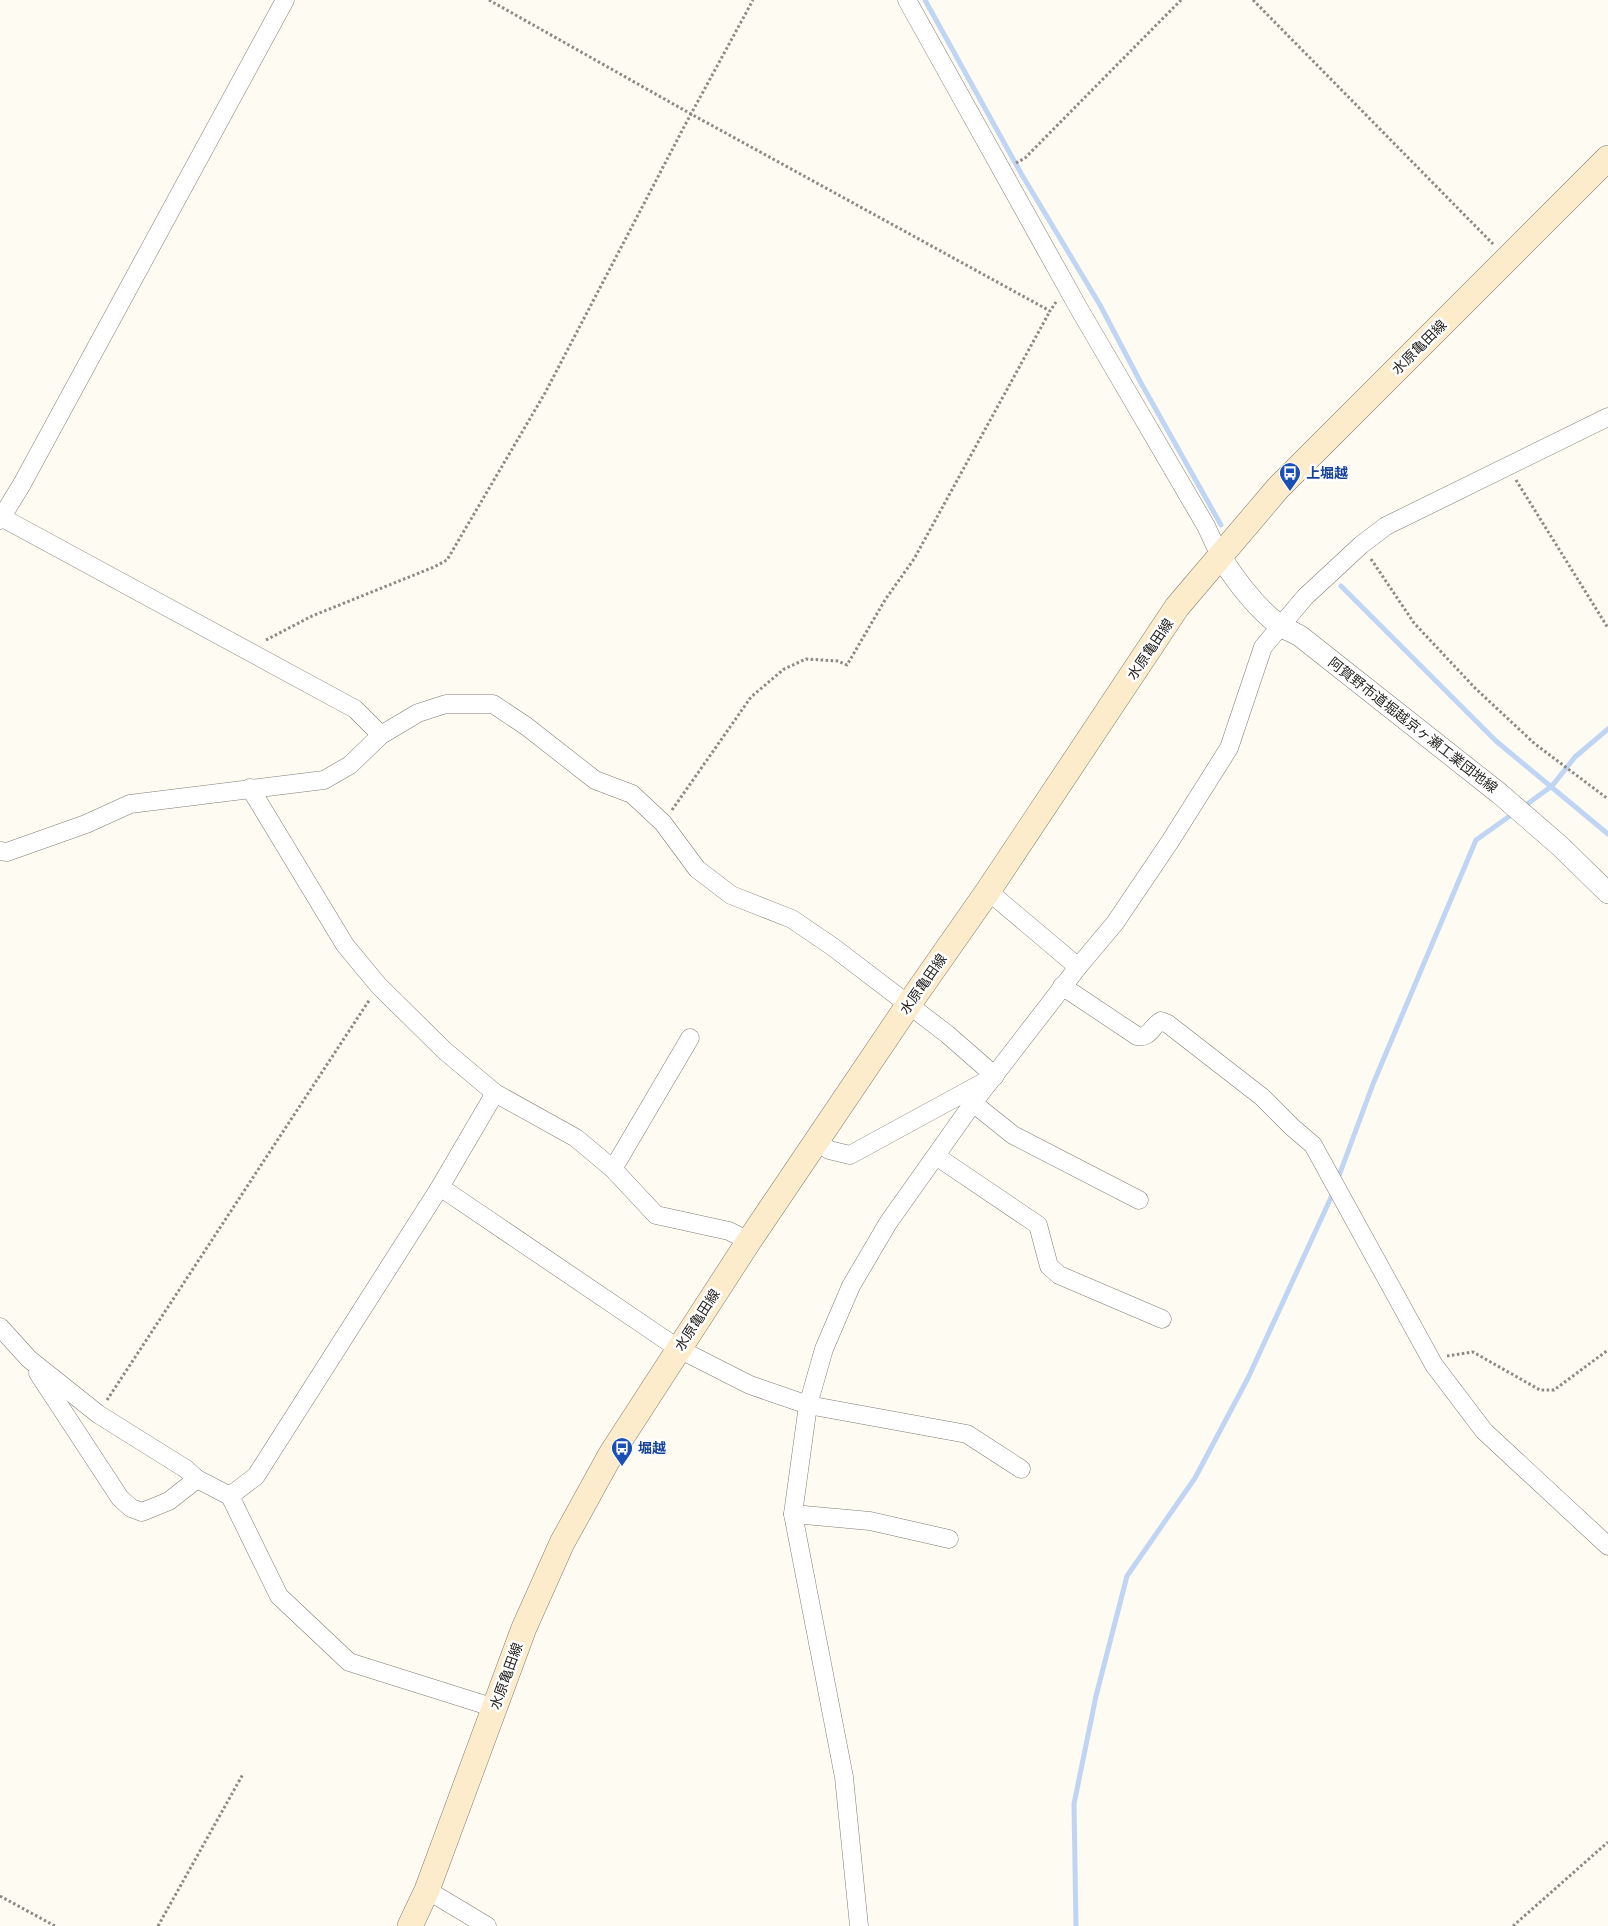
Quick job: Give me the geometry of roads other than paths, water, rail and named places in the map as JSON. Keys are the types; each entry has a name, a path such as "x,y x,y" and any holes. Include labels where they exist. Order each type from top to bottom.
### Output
{"main road":[{"name":"水原亀田線","path":"410,1926 427,1890 524,1628 562,1543 611,1454 749,1241 909,1004 988,891 1177,607 1278,488 1608,158"}],"street":[{"path":"285,0 22,484 1,519 356,709 381,734"},
{"path":"906,0 1066,285 1206,526 1220,556"},
{"path":"859,1926 844,1778 793,1514 808,1405 824,1349 851,1286 888,1223 973,1103 1062,986 1116,923 1171,840 1229,748 1263,647 1279,625 1305,596 1361,545 1386,526 1608,417"},
{"name":"阿賀野市道堀越京ヶ瀬工業団地線","path":"1220,556 1235,579 1279,625 1300,636 1500,794 1560,846 1608,893"},
{"path":"0,851 7,852 86,824 130,804 324,780 350,765 381,734 418,713 446,704 493,704 526,726 595,780 632,794 663,823 697,869 731,895 792,919 909,1004 995,1076"},
{"path":"250,788 345,946 378,986 445,1050 495,1093 576,1138 613,1169 656,1215 729,1230 749,1241"},
{"path":"988,891 1078,967"},
{"path":"1062,986 1137,1036 1142,1037 1148,1034 1154,1025 1161,1021 1168,1024 1262,1097 1313,1146 1434,1365 1484,1431 1608,1546"},
{"path":"613,1169 690,1038"},
{"path":"818,1141 829,1150 850,1155 995,1076"},
{"path":"230,1496 256,1476 440,1187 495,1093"},
{"path":"973,1103 1013,1135 1139,1200"},
{"path":"936,1156 1038,1225 1049,1266 1059,1275 1162,1319"},
{"path":"440,1187 679,1349 750,1386 808,1405 967,1434 1021,1468"},
{"path":"0,1327 29,1360 120,1498 131,1508 142,1512 169,1501 197,1479"},
{"path":"29,1360 98,1414 186,1469 197,1479 230,1496 280,1596 349,1662 495,1708"},
{"path":"793,1514 870,1521 949,1539"},
{"path":"427,1890 487,1926"}],"waterway":[{"path":"925,0 1022,175 1100,305 1141,383 1221,525"},
{"path":"1341,586 1496,741 1608,834"},
{"path":"1523,807 1552,786 1575,757 1608,729"},
{"path":"1337,1181 1373,1084 1476,840 1514,813"},
{"path":"1076,1926 1074,1804 1096,1696 1127,1576 1195,1478 1248,1378 1334,1191"}],"place":[{"name":"上堀越","path":"1290,492"},
{"name":"堀越","path":"622,1467"}]}
